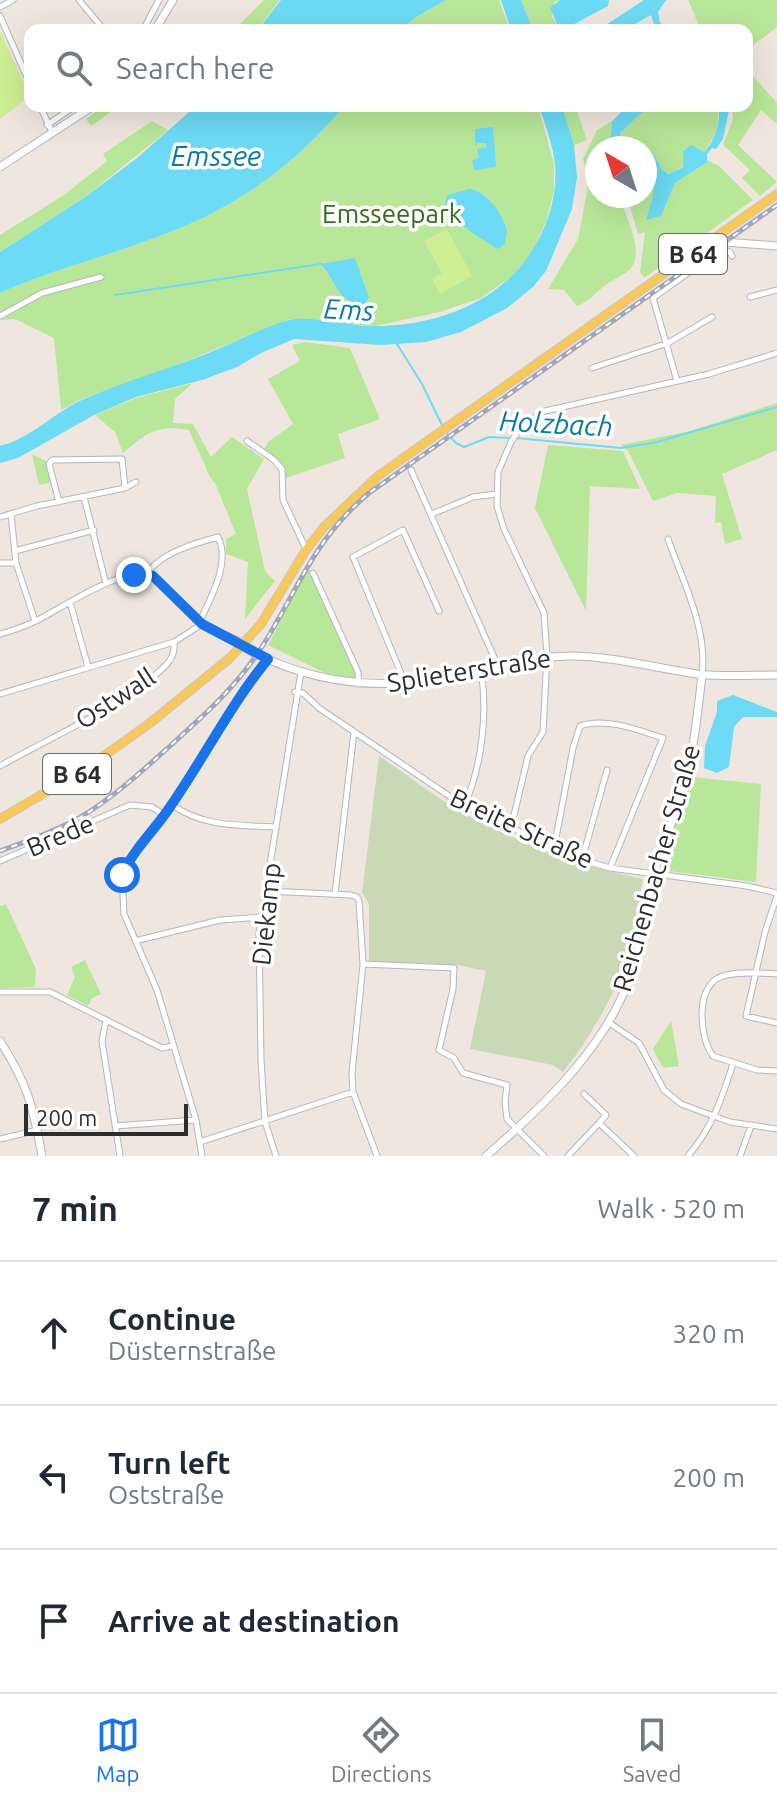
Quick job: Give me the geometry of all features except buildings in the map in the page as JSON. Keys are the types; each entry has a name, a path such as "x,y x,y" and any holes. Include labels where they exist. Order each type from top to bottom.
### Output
{"main road":[{"name":"B 64","path":"0,819 87,768 150,723 241,644 270,609 306,550 337,512 361,490 777,194"}],"street":[{"path":"0,7 13,0"},
{"path":"79,0 99,24"},
{"path":"146,24 159,0"},
{"path":"159,24 173,0"},
{"path":"0,16 24,70"},
{"path":"43,112 50,128"},
{"path":"0,167 68,112"},
{"path":"50,128 81,112"},
{"path":"718,236 725,242 777,246"},
{"path":"677,381 653,298 720,250 730,252 732,256"},
{"path":"0,316 42,293 101,277"},
{"path":"750,297 777,290"},
{"path":"592,368 668,343 712,317"},
{"path":"511,828 528,756 543,732 547,656 544,613 504,529 497,506 498,472 511,442 521,427 545,411 677,381 777,353"},
{"path":"247,441 282,469 283,500 306,550"},
{"path":"59,502 49,464 52,460 122,459 125,488"},
{"path":"411,470 497,664"},
{"path":"0,517 125,488 136,482"},
{"path":"432,514 473,497 496,494"},
{"path":"84,497 106,584"},
{"path":"11,514 16,563 35,621"},
{"path":"15,551 94,530"},
{"path":"405,683 352,561 353,557 403,530 439,611"},
{"path":"0,634 35,621 106,584 148,573 152,566 162,560 218,537 224,548 201,622 174,642 0,694"},
{"path":"668,539 701,637 702,675"},
{"path":"0,563 16,563"},
{"path":"148,573 201,622 241,644"},
{"path":"313,573 358,672 359,685"},
{"path":"70,602 88,667"},
{"name":"Ostwall","path":"0,766 132,691 168,663 175,650 174,642"},
{"name":"Splieterstraße","path":"241,644 301,672 359,685 437,679 497,664 547,656 592,658 702,675 777,675"},
{"name":"Splieterstraße","path":"241,644 284,665"},
{"path":"202,1156 196,1120 157,990 122,902 122,875 127,863 172,805 243,690 268,659"},
{"path":"464,806 471,790 481,739 483,690 480,668"},
{"name":"Diekamp","path":"276,1156 265,1122 259,933 295,692 301,672"},
{"name":"Reichenbacher Straße","path":"486,1156 573,1071 608,1022 634,967 654,874 684,787 693,750 702,675"},
{"name":"Breite Straße","path":"295,692 303,693 354,732 464,806 582,860 610,868 747,886 777,895"},
{"path":"554,848 580,726 588,723 608,724 663,738 610,868"},
{"path":"335,894 354,732"},
{"path":"582,860 607,770"},
{"name":"Brede","path":"0,861 130,805 152,807 164,815"},
{"path":"172,805 191,818 215,823 275,827"},
{"path":"267,891 357,897 363,964 352,1073 353,1092 377,1156"},
{"path":"777,895 765,932 746,1016 777,1023"},
{"path":"135,941 209,922 263,917"},
{"path":"363,964 454,968 453,989 438,1048 456,1060 463,1073 507,1085 505,1114 544,1156"},
{"path":"777,974 756,972 717,978 701,1010 704,1040 713,1056 757,1070 777,1071"},
{"path":"0,992 50,992 162,1048 173,1046"},
{"path":"106,1020 102,1041 120,1156"},
{"path":"608,1022 639,1043 670,1097 715,1118 777,1129"},
{"path":"0,1041 24,1080 42,1156"},
{"path":"688,1156 715,1118 733,1064"},
{"path":"200,1142 353,1092"},
{"path":"568,1156 606,1115 584,1094"},
{"path":"115,1126 196,1120"},
{"path":"599,1123 634,1156"},
{"path":"740,1156 751,1126"},
{"path":"0,1139 38,1130"}],"green space":[{"path":"264,0 280,0 262,24 240,24"},
{"path":"446,0 499,0 508,24 408,24"},
{"path":"521,0 560,0 555,2 552,17 557,24 531,24"},
{"path":"688,0 777,0 777,27 753,45 753,24 698,24"},
{"path":"0,31 24,83 24,101 0,119"},
{"path":"753,76 777,103 777,124 761,110 738,145 777,182 760,196 742,178 750,170 723,145 733,119 732,112 753,112"},
{"path":"95,112 111,112 91,126 86,119"},
{"name":"Emsseepark","path":"339,112 540,112 554,164 554,190 547,219 532,254 511,277 481,298 440,312 375,326 291,319 144,378 84,398 61,410 54,338 15,319 0,320 0,293 151,239 222,208 266,180"},
{"path":"564,112 577,112 585,141 574,145"},
{"path":"643,112 719,112 717,132 704,152 683,151 683,166 670,174 662,169 657,160 657,136 620,136"},
{"path":"152,121 168,130 84,198 0,252 0,235 64,195 107,161 103,154"},
{"path":"612,121 611,136 594,136 597,130"},
{"path":"707,160 719,166 753,200 644,278 640,272 645,232 638,234 630,208 650,208 647,219 661,216 675,183"},
{"path":"585,202 585,208 623,208 636,254 627,272 577,306 564,290 548,289 578,239"},
{"path":"447,229 472,276 440,294 432,279 442,273 424,241"},
{"path":"305,342 350,348 380,419 338,434 345,458 286,478 280,463 263,451 268,442 293,424 268,379 300,361 292,345"},
{"path":"193,383 175,399 173,423 193,424 211,457 232,437 264,459 247,489 265,571 275,581 245,619 248,562 226,554 226,539 236,534 189,430 160,429 123,453 115,432 95,415 136,398"},
{"path":"777,403 777,450 722,474 742,539 725,544 721,522 715,523 716,496 677,493 653,501 628,451 621,445 690,431"},
{"path":"548,445 623,451 640,489 590,486 586,611 535,508"},
{"path":"32,454 46,461 52,482 39,485"},
{"path":"308,567 356,672 356,679 329,675 268,645"},
{"path":"379,756 451,806 505,834 573,861 643,879 623,968 592,1030 563,1072 553,1065 470,1049 486,971 458,965 369,961 369,904 362,893"},
{"path":"691,777 761,784 756,882 661,870"},
{"path":"6,904 36,969 35,987 0,988 0,906"},
{"path":"85,960 101,994 92,998 88,1006 67,995 75,977 71,967"},
{"path":"671,1021 679,1066 663,1068 653,1049"}],"water":[{"path":"281,0 446,0 408,24 263,24"},
{"path":"501,0 521,0 531,24 509,24"},
{"path":"560,0 609,0 608,6 574,24 557,24 550,8"},
{"path":"644,0 666,0 658,12 662,24 654,24 651,15 635,24 607,24"},
{"name":"Emssee","path":"189,112 339,112 287,163 222,208 151,239 0,293 0,252 84,198 137,158"},
{"path":"541,112 564,112 574,145 577,177 572,209 546,271 533,287 507,308 461,332 426,342 381,345 294,339 202,380 136,397 94,415 18,458 0,463 0,446 22,437 73,404 278,323 307,319 365,326 400,325 451,313 474,303 514,273 543,230 555,182 551,143"},
{"path":"622,112 643,112 620,136 611,136 612,121"},
{"path":"719,112 729,112 723,139 716,149 712,148 707,154 707,162 675,183 661,216 646,220 649,208 657,208 657,160 669,174 683,167 683,151 691,145 704,152 714,136"},
{"path":"493,127 496,167 474,170 472,161 479,158 477,149 487,147 486,143 477,143 475,147 475,129"},
{"path":"469,189 488,199 502,218 507,232 505,244 498,249 461,223 445,202 448,195"},
{"path":"355,258 369,298 363,306 342,295 321,264"},
{"path":"733,695 777,712 777,717 743,717 734,727 729,767 717,773 704,768 705,746 717,712 717,701"}],"waterway":[{"path":"115,295 321,264"},
{"name":"Holzbach","path":"397,344 422,384 442,425"},
{"name":"Holzbach","path":"516,438 621,448 657,442 777,407"},
{"name":"Holzbach","path":"445,431 464,447 489,437 510,438"}],"railway":[{"path":"0,851 60,828 91,810 137,775 206,713 239,679 258,653 306,569 332,531 369,493 777,205"}],"route":[{"path":"122,875 127,863 172,805 243,690 268,659 202,624 153,576 148,573 134,575"}],"water label":[{"name":"Ems","path":"349,309"}]}
